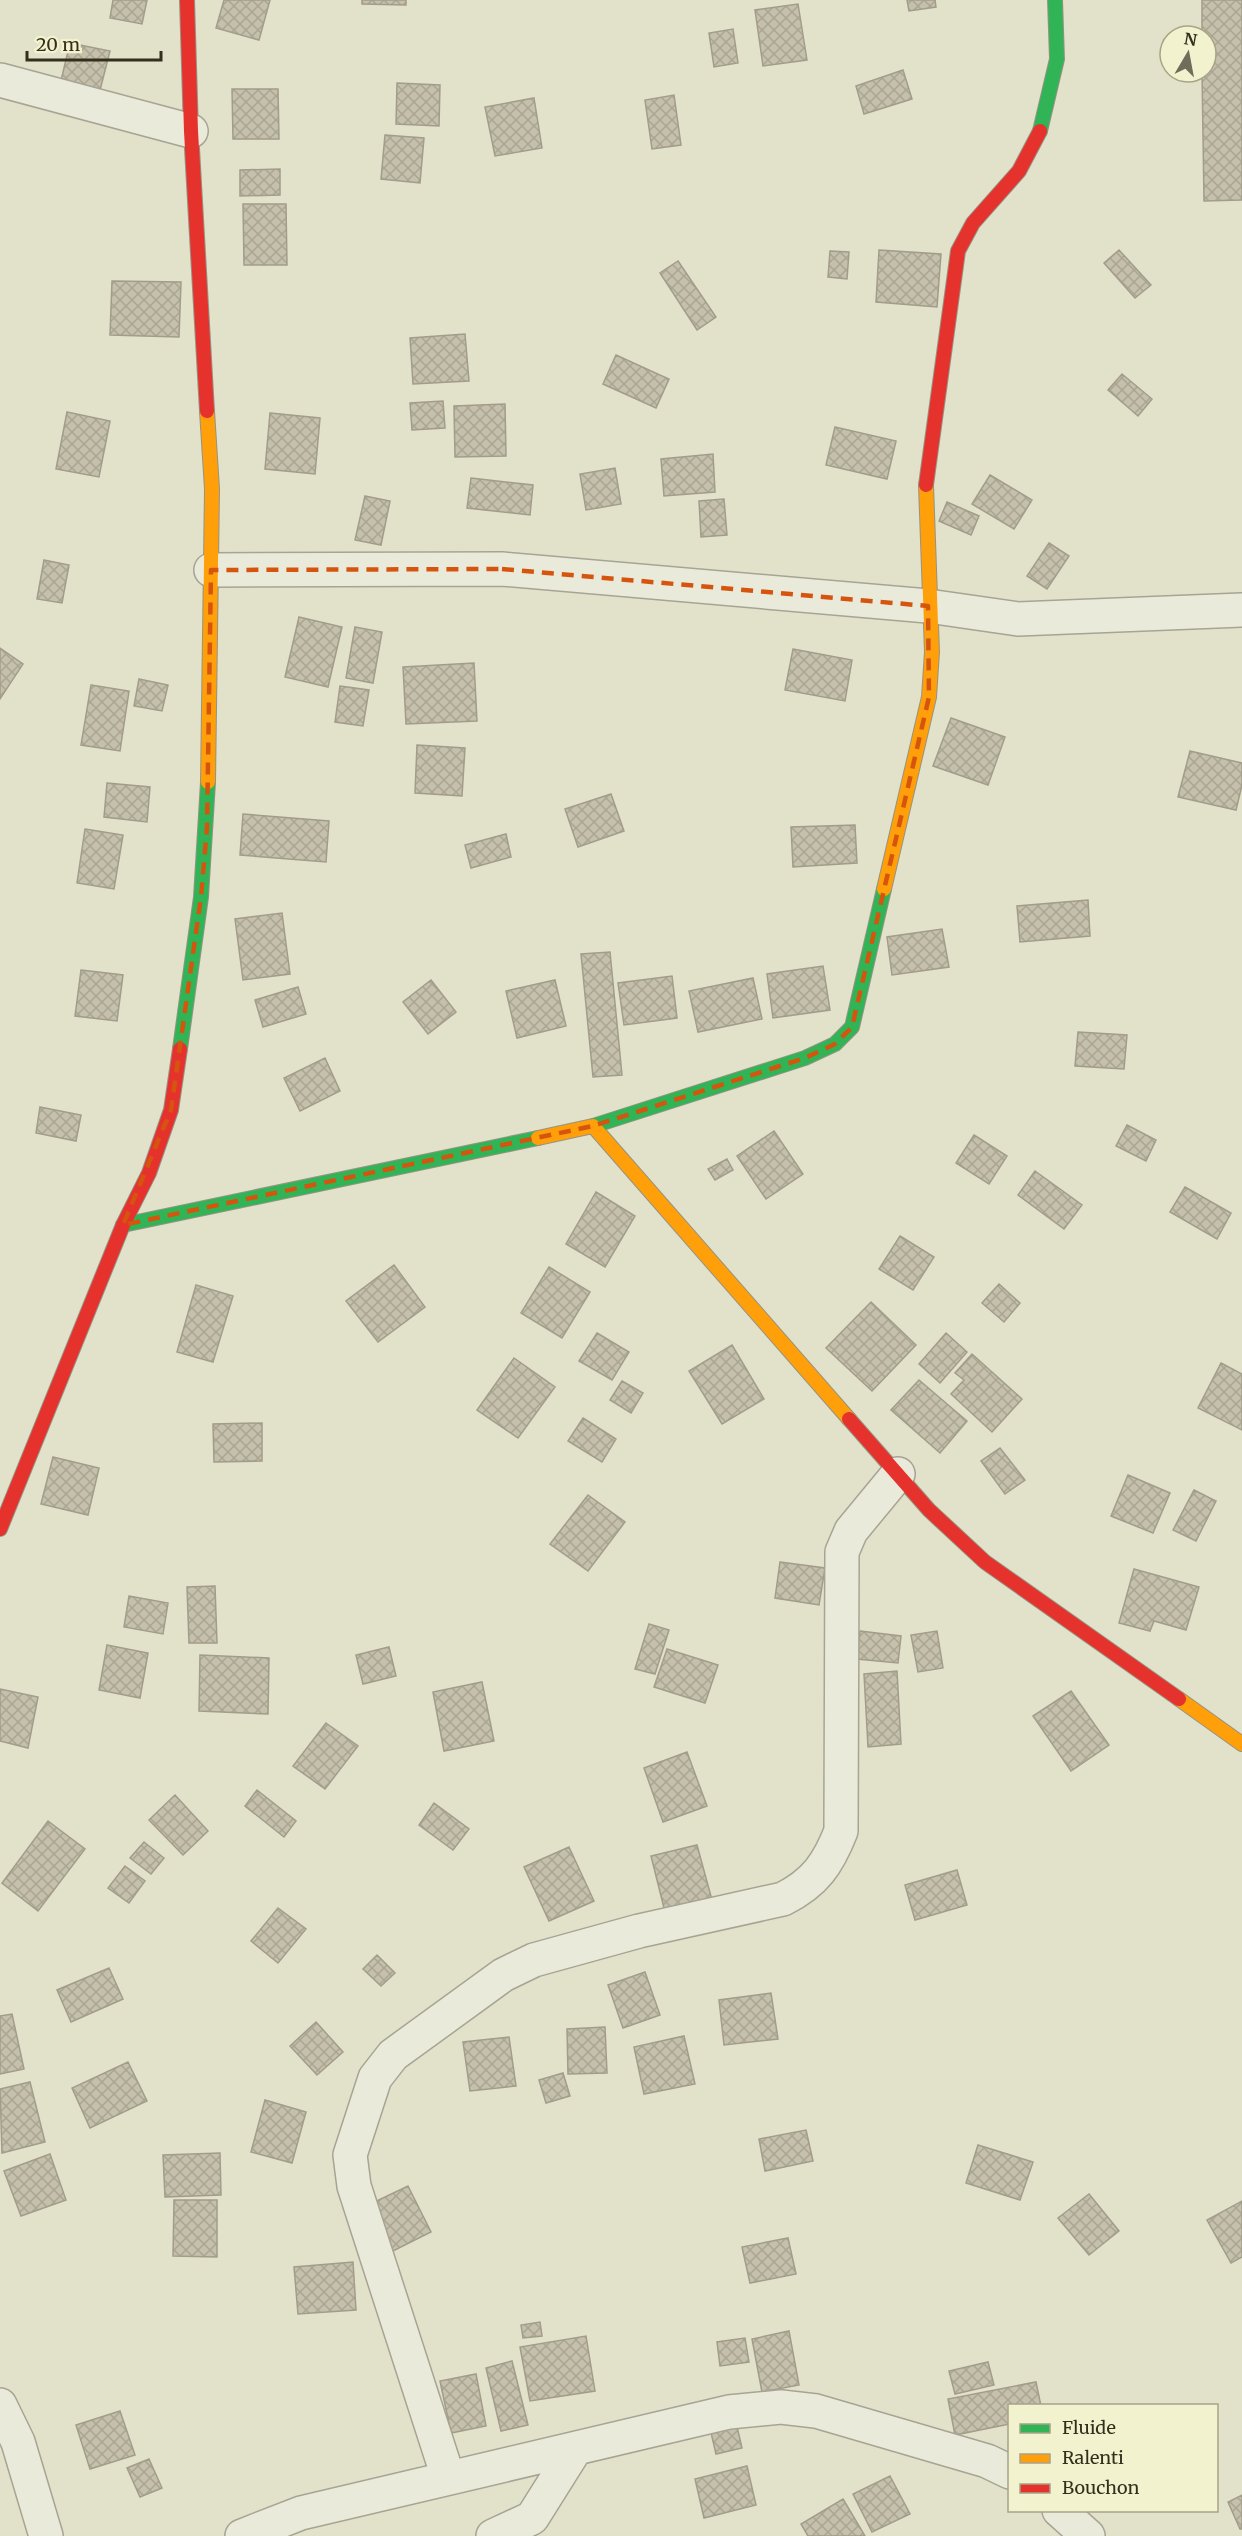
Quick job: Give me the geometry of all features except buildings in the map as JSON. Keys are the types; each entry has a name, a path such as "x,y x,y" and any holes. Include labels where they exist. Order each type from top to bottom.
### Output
{"street":[{"path":"0,1529 123,1225 149,1173 171,1110 201,897 207,828 212,489 191,131 187,0"},
{"path":"123,1225 593,1126 805,1058 835,1044 852,1027 929,697 932,652 928,606 925,491 958,251 973,223 1019,171 1042,128 1057,59 1055,0"},
{"path":"0,80 191,131"},
{"path":"211,570 502,569 928,606 1018,619 1242,610"},
{"path":"593,1126 929,1510 985,1562 1242,1744"},
{"path":"448,2477 354,2186 350,2155 375,2078 393,2055 503,1974 534,1960 639,1931 783,1899 798,1891 824,1868 841,1831 842,1551 850,1531 898,1474"},
{"path":"0,2405 18,2442 46,2536"},
{"path":"242,2536 301,2513 448,2477 729,2412 781,2407 816,2411 987,2462 1008,2471"},
{"path":"493,2536 532,2518 576,2448"},
{"path":"1060,2512 1088,2536"}],"highlighted area":[{"path":"502,569 928,606 929,697 852,1027 835,1044 805,1058 593,1126 123,1225 171,1110 201,897 207,828 211,570"}],"traffic: fast":[{"path":"1040,131 1057,59 1055,0"},
{"path":"180,1049 201,897 208,782"},
{"path":"593,1126 805,1058 835,1044 852,1027 884,889"},
{"path":"123,1225 538,1138"}],"traffic: slow":[{"path":"207,411 212,489 208,782"},
{"path":"884,889 929,697 932,652 926,485"},
{"path":"538,1138 593,1126 849,1419"},
{"path":"1179,1699 1242,1744"}],"traffic: jam":[{"path":"187,0 191,131 207,411"},
{"path":"926,485 958,251 973,223 1019,171 1040,131"},
{"path":"0,1529 123,1225 149,1173 171,1110 180,1049"},
{"path":"849,1419 929,1510 985,1562 1179,1699"}]}
